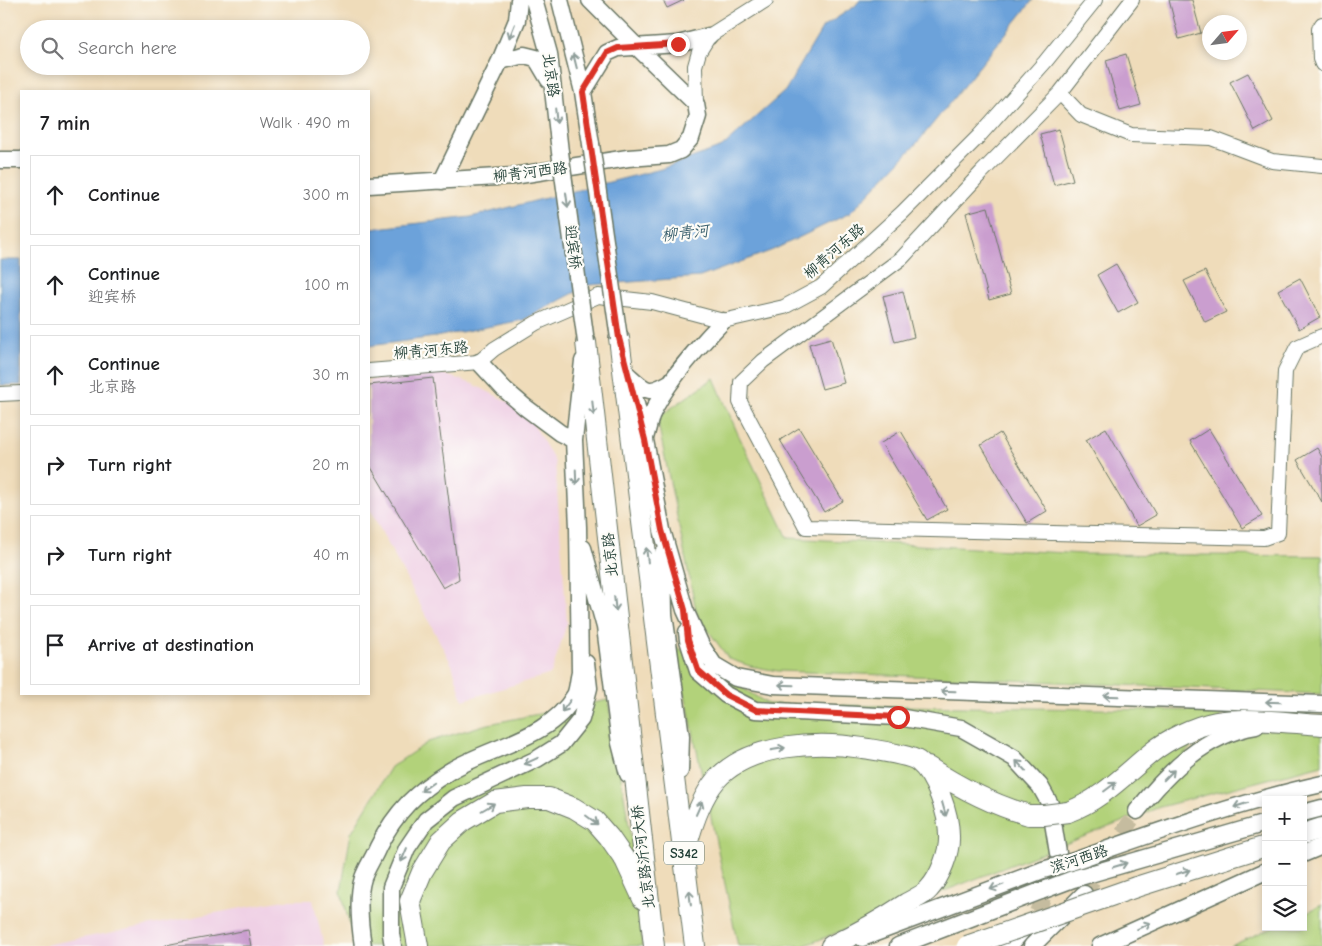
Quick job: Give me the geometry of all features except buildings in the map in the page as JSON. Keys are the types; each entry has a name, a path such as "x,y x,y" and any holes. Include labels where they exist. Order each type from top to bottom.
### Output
{"highway":[{"name":"S342","path":"619,338 695,946"},
{"name":"北京路","path":"586,342 633,767"},
{"path":"684,854 701,803 716,780 732,765 762,752 803,745 850,746 886,752 918,761 948,780 1003,808 1029,815 1044,816 1083,807 1172,738 1215,722 1239,720 1322,725"},
{"path":"831,946 876,924 929,889 943,867 950,837 946,810 935,782 918,761"},
{"name":"北京路沂河大桥","path":"633,767 654,946"},
{"path":"418,946 410,901 422,872 442,841 463,821 495,802 527,798 549,798 574,808 595,821 605,831 625,860 650,915"},
{"path":"1307,833 1322,828"},
{"path":"967,946 1136,887 1262,847"}],"main road":[{"path":"442,181 500,61 516,20 518,0"},
{"name":"北京路","path":"534,0 549,54 560,152"},
{"name":"北京路","path":"560,0 583,92 619,338"},
{"path":"590,0 696,104"},
{"path":"583,92 607,53 618,48 678,44 709,36"},
{"path":"500,61 524,55 536,58 554,87"},
{"name":"柳青河西路","path":"370,186 513,176 628,158 668,155 680,150 691,138 698,116 696,104"},
{"name":"迎宾桥","path":"560,152 586,342 574,440 578,527"},
{"path":"0,160 20,160"},
{"path":"645,440 651,417 659,400 702,343 723,321"},
{"path":"619,338 645,440 662,530 685,610 701,645 714,664 736,678 773,685 1322,704"},
{"path":"479,362 504,389 525,407 551,424 560,433 574,440"},
{"path":"628,375 644,389 655,390 672,381"},
{"path":"551,424 570,420 578,402"},
{"path":"362,946 359,917 363,879 389,825 414,796 451,771 492,750 540,730 557,717 576,694 580,673 578,527"},
{"path":"578,527 605,627 620,743 640,820"},
{"path":"662,530 664,614 681,736 679,810"},
{"path":"393,946 391,934 391,887 407,848 426,820 454,798 537,759 562,744 581,719 589,688 578,599"},
{"path":"685,610 688,640 698,670 726,695 756,710 898,717 961,728 1014,758 1040,786 1050,804 1064,858"},
{"path":"1137,811 1169,774 1191,754 1220,737 1241,728 1274,722"},
{"path":"1275,794 1322,777"},
{"name":"滨河西路","path":"840,946 1043,870 1064,858 1275,794 1322,784"},
{"path":"1307,811 1322,808"},
{"name":"滨河西路","path":"898,946 1073,880 1262,824"},
{"path":"1307,852 1322,846"},
{"path":"1100,946 1262,873"},
{"path":"1032,946 1084,894"},
{"path":"1009,946 1037,912"}],"street":[{"name":"柳青河西路","path":"696,104 695,66 699,52 709,36 766,0"},
{"name":"柳青河东路","path":"370,371 479,362 494,349 536,323 598,296 652,302 723,321 784,307 821,287 902,213 979,136 1045,62 1095,0"},
{"path":"1132,0 1060,93 982,172 902,258 763,361 741,382 740,402 806,527 1264,538 1278,533 1285,371 1298,348 1322,336"},
{"path":"1322,24 1319,29 1320,59 1322,64"},
{"path":"1060,93 1081,115 1131,135 1211,138 1272,161 1322,166"},
{"path":"0,394 20,393"}],"shaded area":[{"path":"440,373 473,384 526,411 555,462 567,623 551,674 463,700 452,665 370,510 370,380"},
{"path":"284,900 313,900 324,946 39,946"}],"green space":[{"path":"714,378 737,432 788,538 1084,554 1322,556 1322,694 778,671 750,666 729,659 697,615 657,418"},
{"path":"675,646 768,704 1224,711 1208,733 1183,754 1254,731 1289,728 1322,730 1322,765 1160,807 803,946 738,946"},
{"path":"608,700 639,885 642,946 355,946 341,891 351,833 391,767 428,742 484,725"},
{"path":"1322,905 1322,946 1231,946 1264,931 1307,931 1307,912"}],"water":[{"name":"柳青河","path":"860,0 1033,0 918,142 850,213 773,250 700,277 589,285 523,320 435,337 370,346 370,229 471,217 661,169 722,147 785,91 823,27 855,6"},
{"path":"0,260 20,260 20,385 0,385"}],"tunnel":[{"path":"1084,894 1137,811"},
{"path":"1037,912 1051,879 1057,855"}],"route":[{"path":"678,44 618,48 607,53 583,92 619,338 645,440 662,530 685,610 688,640 698,670 726,695 756,710 898,717"}]}
